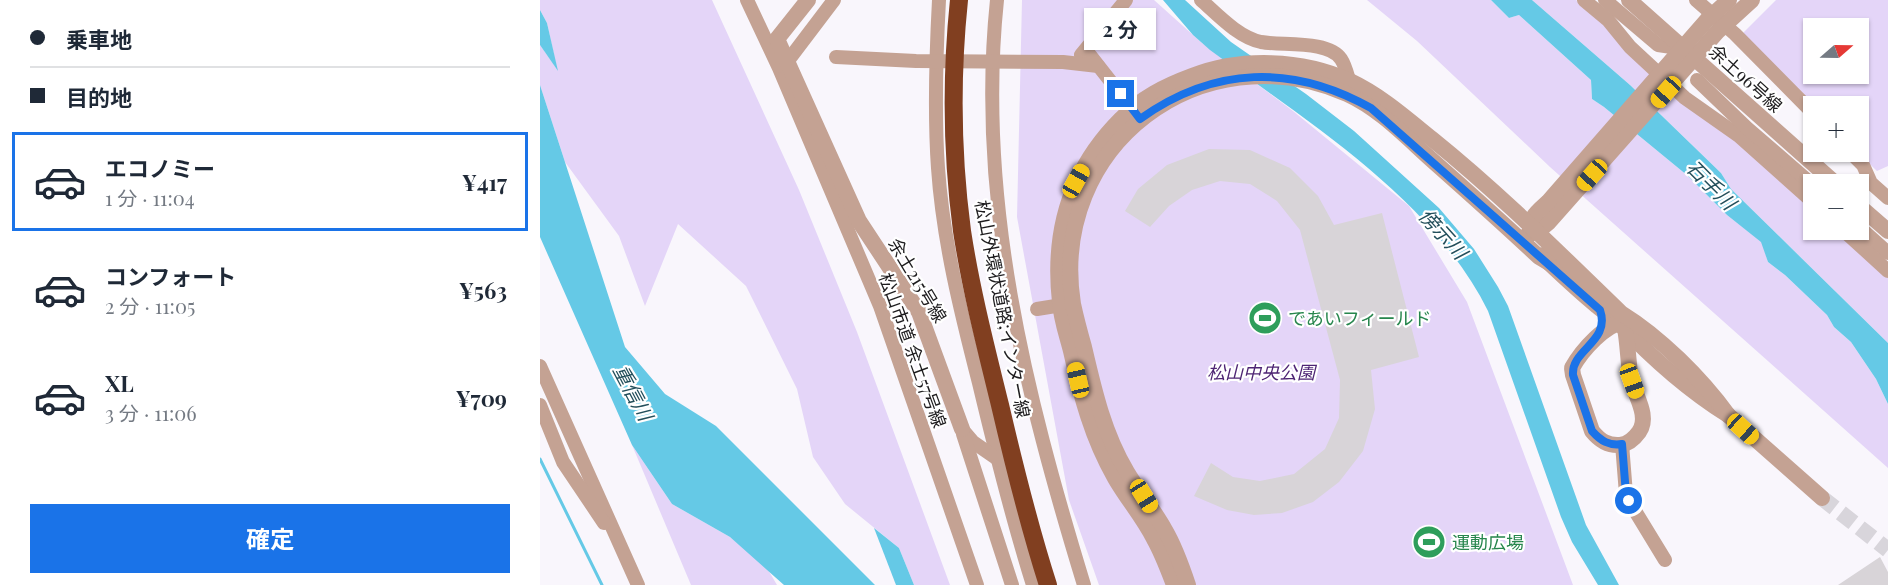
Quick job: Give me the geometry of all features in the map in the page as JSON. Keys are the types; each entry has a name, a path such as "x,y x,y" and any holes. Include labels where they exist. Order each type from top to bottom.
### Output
{"highway":[{"name":"松山外環状道路;インター線","path":"959,0 953,93 956,172 962,231 982,330 1010,448 1048,585"}],"street":[{"path":"747,0 773,42 808,0"},
{"path":"783,65 834,0"},
{"path":"939,0 935,88 938,169 946,234 966,332 992,440 1033,585"},
{"path":"997,0 992,68 992,121 1005,273 1042,436 1084,585"},
{"path":"1074,63 1126,0"},
{"path":"1201,0 1223,20 1249,38 1261,42 1304,45 1333,52 1340,57 1349,80"},
{"path":"1584,0 1608,20 1630,47 1685,98 1739,136 1803,193"},
{"path":"1605,0 1658,45 1690,53"},
{"name":"余土96号線","path":"1629,0 1825,174"},
{"path":"1696,0 1735,34 1803,103"},
{"path":"1512,232 1536,228 1571,187 1682,73 1690,53 1713,26 1730,0"},
{"path":"1713,26 1752,0"},
{"name":"余土215号線","path":"773,42 859,221 919,312 962,429 1012,585"},
{"path":"1086,50 1136,113"},
{"path":"836,57 916,61 1074,63 1098,66"},
{"path":"1208,77 1248,63 1313,69 1349,80 1386,103 1459,160 1536,228"},
{"name":"松山市道 余土57号線","path":"783,65 880,306 977,585"},
{"path":"1682,73 1803,176"},
{"path":"1174,585 1155,539 1116,480 1098,445 1085,408 1057,268 1059,243 1068,200 1091,154 1109,130 1136,113 1174,83 1208,77 1251,76 1311,82 1334,89 1371,108 1539,257 1551,256"},
{"path":"1860,162 1871,183 1888,198"},
{"path":"1571,187 1532,216 1536,228 1536,246 1551,256 1625,322 1663,365 1712,405 1728,415 1822,498"},
{"path":"1507,202 1518,208 1528,209 1548,202"},
{"path":"1869,215 1888,231"},
{"path":"1869,236 1888,253"},
{"path":"1854,240 1888,271"},
{"path":"1551,256 1597,306 1603,323 1597,338"},
{"path":"1037,309 1066,305"},
{"path":"1066,305 1100,413 1111,440 1127,472 1167,533 1188,585"},
{"path":"1597,306 1625,322 1678,360 1715,398 1728,415"},
{"path":"1625,322 1630,369 1643,419 1635,438 1622,444 1606,444 1592,431 1572,368 1597,338 1625,322"},
{"path":"1630,369 1641,359 1649,358 1663,365"},
{"path":"540,366 638,585"},
{"path":"540,405 563,462 600,518 608,528 614,531"},
{"path":"962,429 973,442 1007,468 1042,585"},
{"path":"1622,444 1626,494 1665,560"}],"green space":[{"path":"540,0 712,0 799,190 857,332 950,585 914,585 899,548 845,504 813,457 797,389 746,286 678,224 645,306 619,236 565,162 540,85 540,45 557,69 547,23 540,10"},
{"name":"松山中央公園","path":"1022,0 1154,0 1202,43 1293,111 1409,206 1467,302 1573,585 1099,585 1069,500 1017,217"},
{"path":"1367,0 1491,0 1509,18 1519,15 1591,80 1592,99 1688,176 1727,215 1762,242 1768,262 1827,315 1834,327 1851,342 1876,379 1888,404 1888,468 1550,167 1417,41"},
{"path":"1532,0 1576,0 1732,135 1803,201 1803,240 1846,240 1888,278 1888,343 1731,189 1721,173 1630,85"},
{"path":"1776,0 1888,0 1888,166 1877,171 1868,162 1869,96 1804,96 1741,35"},
{"path":"632,445 672,504 730,537 767,568 777,585 691,585"}],"water":[{"name":"傍示川","path":"1163,0 1185,0 1231,42 1306,94 1354,131 1439,208 1474,249 1508,306 1586,525 1619,585 1598,585 1572,542 1488,311 1464,270 1435,233 1402,198 1327,135 1210,50 1193,35"},
{"name":"石手川","path":"1491,0 1532,0 1630,85 1721,173 1731,189 1888,343 1888,404 1876,379 1851,342 1834,327 1827,315 1768,262 1761,242 1727,215 1688,176 1592,99 1591,80 1519,15 1509,18"},
{"path":"540,10 547,23 558,71 540,45"},
{"name":"重信川","path":"540,85 625,347 665,394 716,426 875,585 784,585 730,537 672,504 632,445 540,237"},
{"path":"874,528 899,548 914,585 896,585"}],"building":[{"path":"1209,149 1250,150 1290,168 1318,196 1334,225 1382,213 1419,357 1371,370 1375,409 1363,451 1339,482 1313,502 1282,513 1254,515 1227,510 1194,496 1211,463 1233,477 1260,481 1294,474 1325,449 1339,418 1340,380 1300,230 1277,201 1250,184 1220,181 1192,190 1169,206 1150,227 1125,211 1138,189 1167,165"},
{"path":"1880,557 1888,572 1888,585 1838,585"}],"waterway":[{"path":"540,459 602,585"}],"tunnel":[{"path":"1822,498 1888,550"}],"place":[{"name":"であいフィールド","path":"1265,318"},
{"name":"運動広場","path":"1429,542"}],"route":[{"path":"1121,94 1140,119 1160,105 1197,88 1231,78 1275,76 1311,82 1334,89 1371,108 1600,310 1603,323 1597,338 1572,368 1573,375 1592,431 1606,444 1622,444 1626,494 1629,501"}]}
